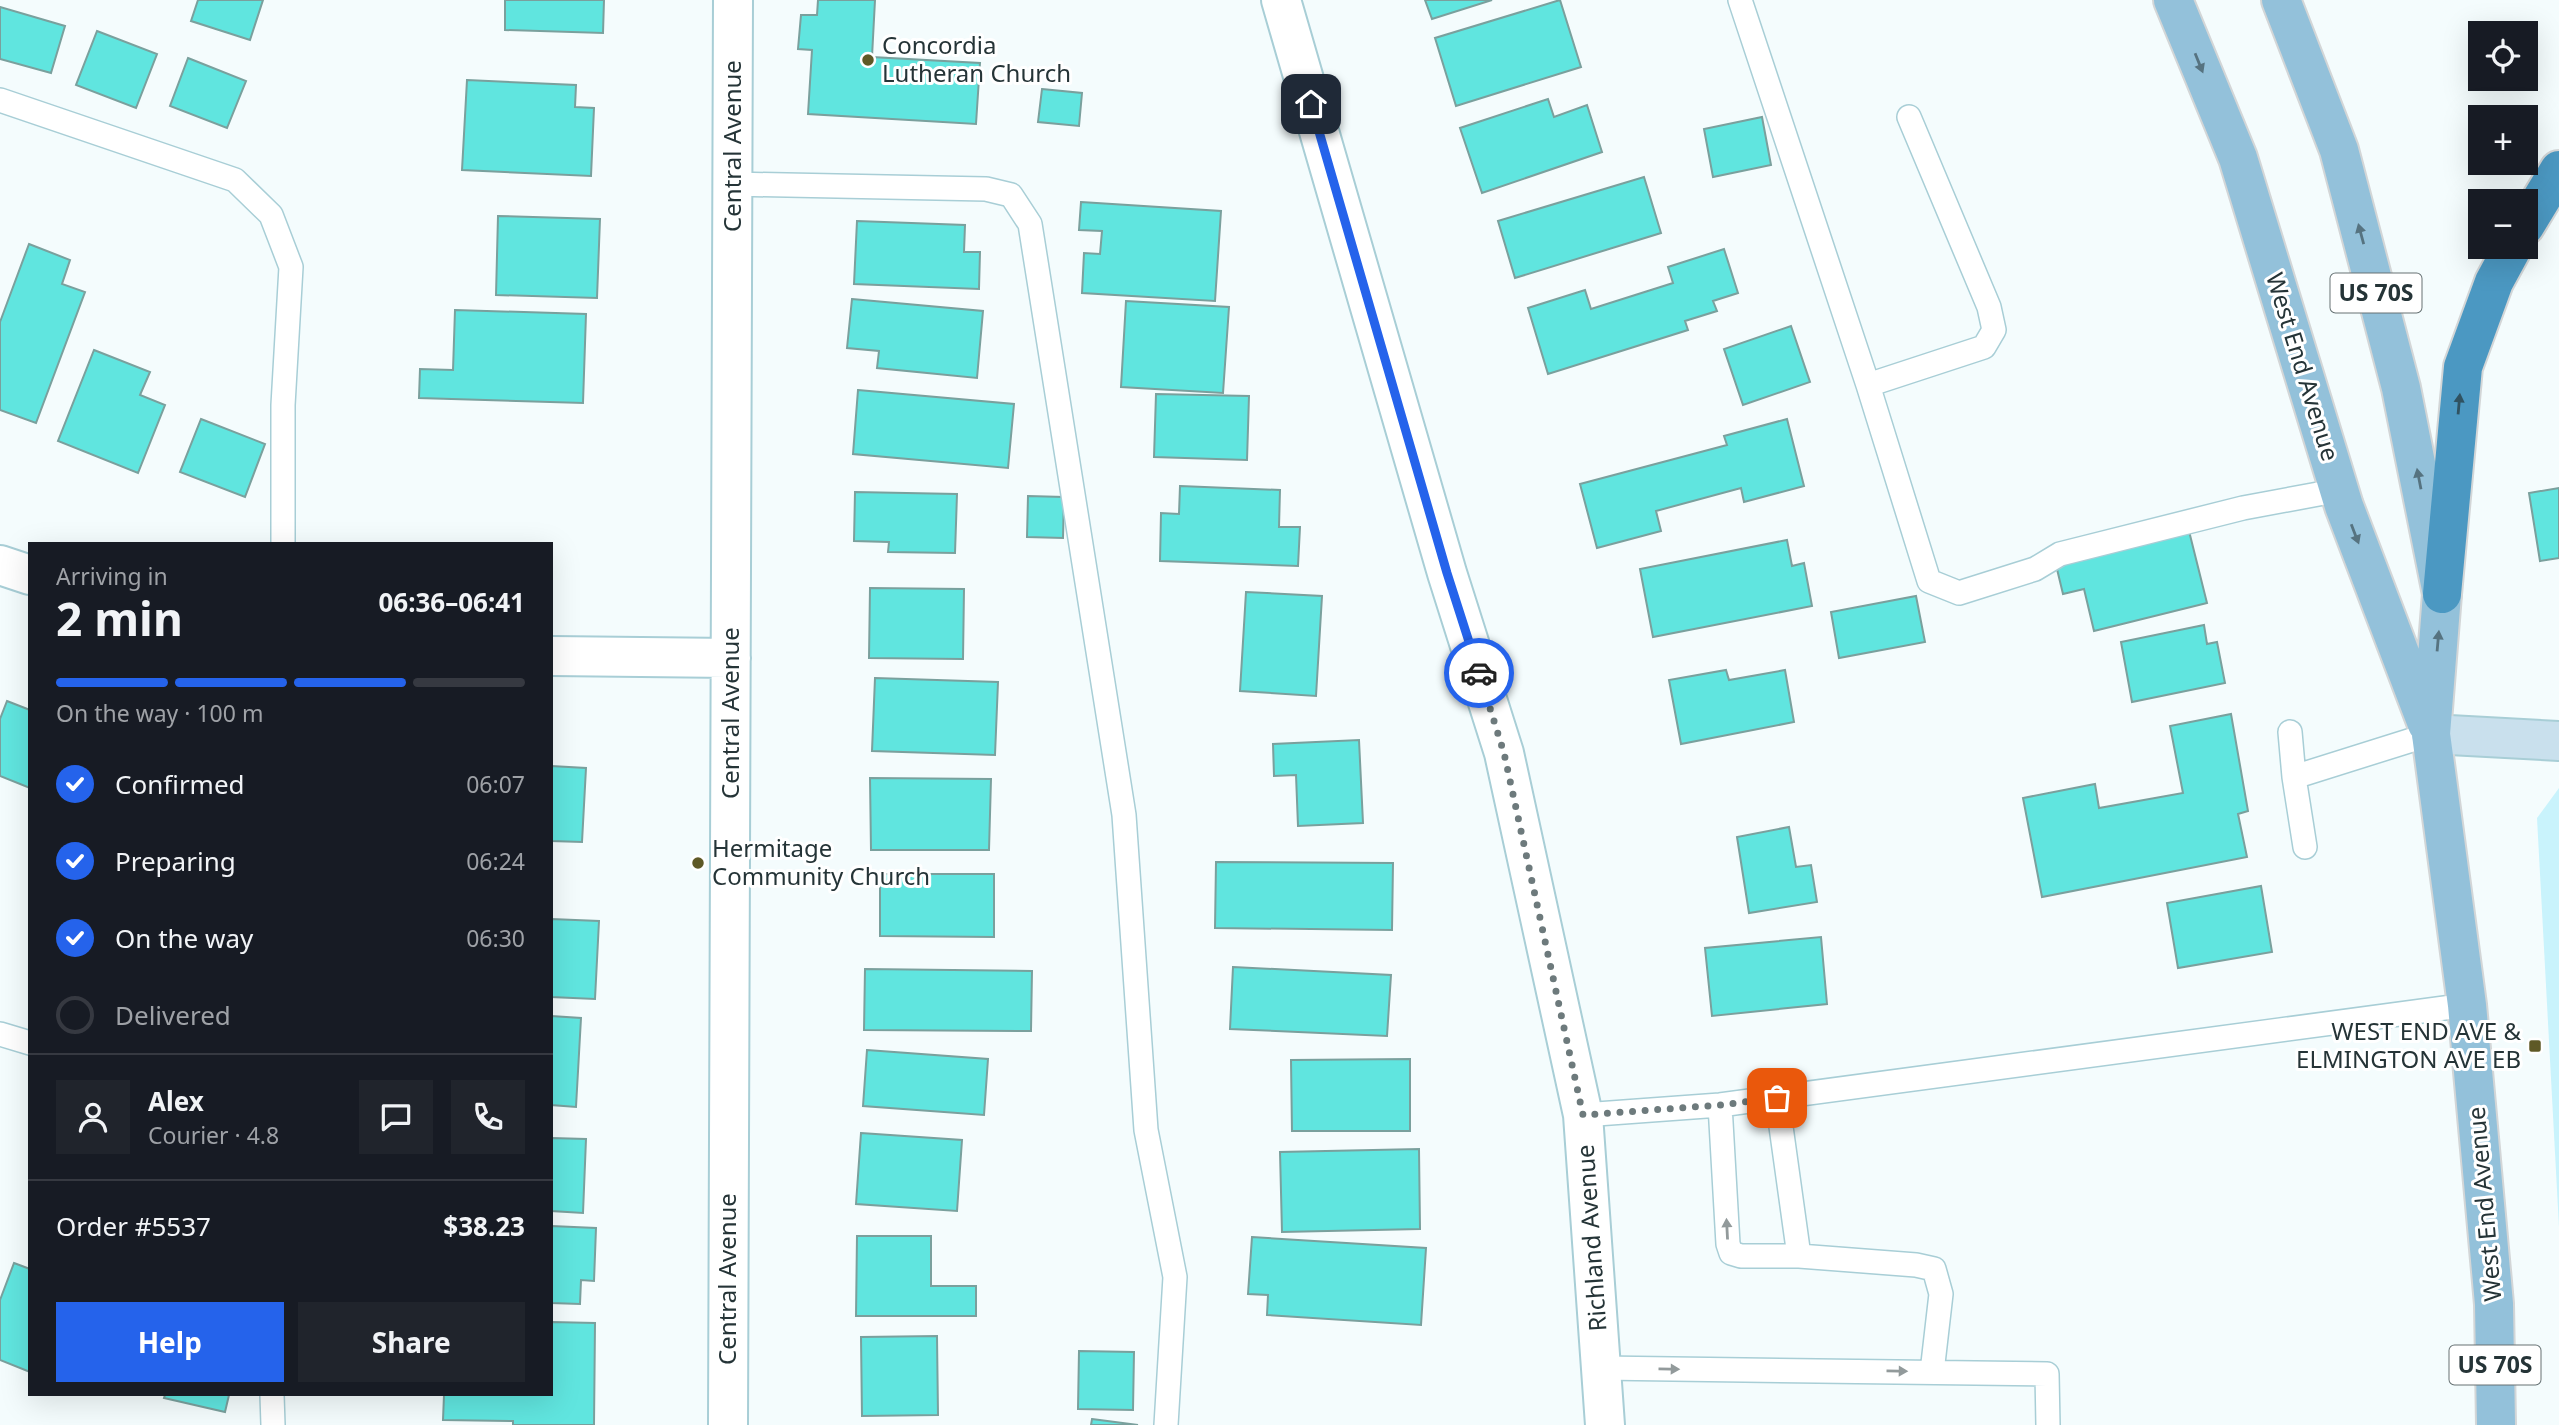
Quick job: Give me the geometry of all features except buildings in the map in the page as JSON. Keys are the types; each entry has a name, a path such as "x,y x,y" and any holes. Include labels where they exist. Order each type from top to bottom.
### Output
{"highway":[{"path":"2538,205 2559,170"},
{"path":"2442,594 2463,367 2494,282 2506,259"}],"main road":[{"name":"West End Avenue","path":"2173,0 2238,158 2340,490 2431,734"},
{"name":"West End Avenue","path":"2281,0 2339,150 2401,388 2442,594 2431,734 2467,1005 2494,1304 2496,1425"}],"street":[{"name":"Central Avenue","path":"728,1425 733,0"},
{"name":"Richland Avenue","path":"1281,0 1447,573 1504,753 1583,1115 1605,1425"},
{"path":"0,565 28,574"},
{"path":"553,656 731,658"},
{"path":"2431,734 2559,741"}],"lane":[{"path":"1740,0 1868,385 1929,582 1959,593 2035,569 2060,554 2243,508 2340,490"},
{"path":"0,100 234,180 271,215 291,267 284,405 284,542"},
{"path":"1868,385 1984,347 1994,330 1989,307 1909,117"},
{"path":"732,184 986,189 1012,195 1030,223 1124,815 1146,1130 1175,1278 1166,1425"},
{"path":"2290,732 2305,847"},
{"path":"2294,777 2431,734"},
{"path":"1583,1115 1777,1098 2467,1005"},
{"path":"0,1034 28,1043"},
{"path":"1777,1098 1799,1256"},
{"path":"1720,1105 1728,1244 1731,1253 1741,1256 1799,1256 1916,1265 1934,1269 1941,1294 1932,1372"},
{"path":"1601,1368 2047,1374 2048,1425"},
{"path":"272,1396 273,1425"}],"shaded area":[{"path":"2559,788 2559,1227 2537,818"}],"way so far":[{"path":"1479,673 1504,753 1583,1115 1777,1098"}],"place":[{"name":"Concordia Lutheran Church","path":"868,60"},
{"name":"Hermitage Community Church","path":"698,863"},
{"name":"WEST END AVE & ELMINGTON AVE EB","path":"2535,1046"}],"route":[{"path":"1311,104 1447,573 1479,673"}]}
